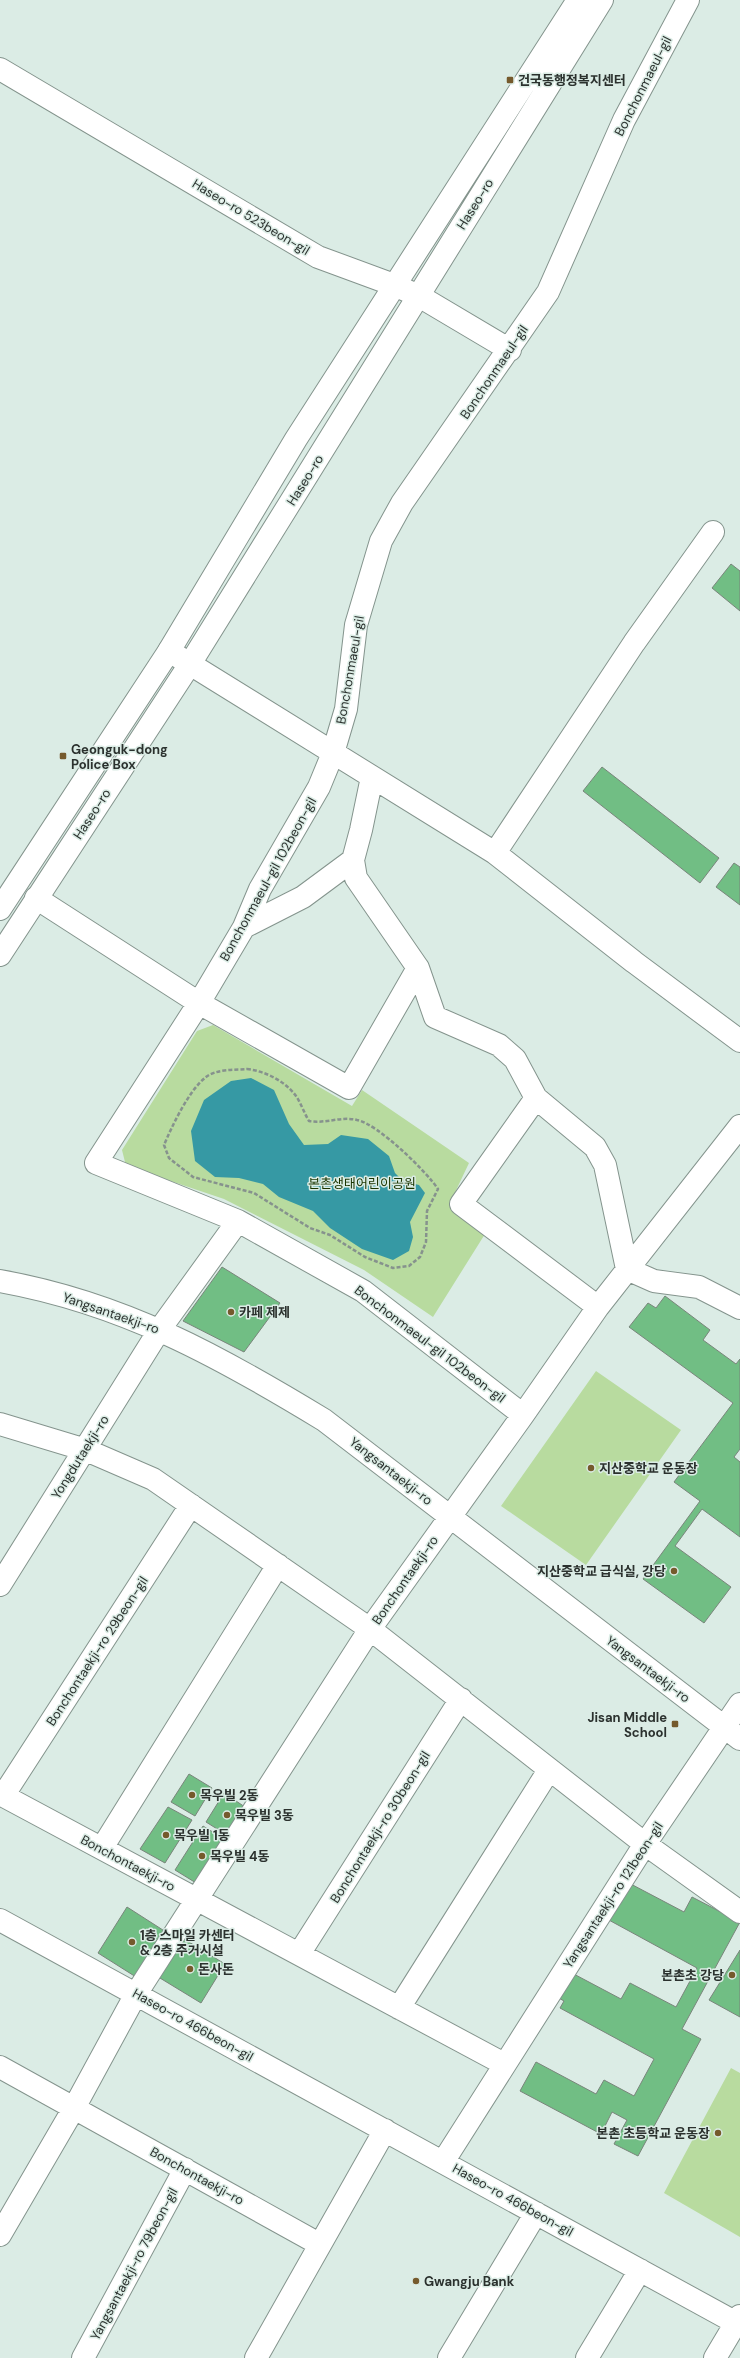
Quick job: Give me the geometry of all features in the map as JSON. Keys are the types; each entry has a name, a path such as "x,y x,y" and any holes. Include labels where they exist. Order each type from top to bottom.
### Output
{"street":[{"name":"Haseo-ro","path":"0,908 169,651 296,439 578,0"},
{"name":"Haseo-ro","path":"0,953 190,664 602,0"},
{"name":"Bonchonmaeul-gil","path":"333,753 346,709 356,625 381,541 402,503 510,350 548,292 624,120 688,0"},
{"name":"Haseo-ro 523beon-gil","path":"0,69 318,257 394,285 419,296 510,350"},
{"path":"495,853 634,643 713,532"},
{"path":"169,651 495,853 634,962 740,1041"},
{"name":"Bonchonmaeul-gil 102beon-gil","path":"333,753 319,787 260,889 244,927 199,1003 96,1163 238,1221 364,1291 523,1415"},
{"path":"372,777 362,830 353,860 356,878 418,968 435,1018 499,1045 514,1059 536,1098 596,1147 605,1165 627,1269 654,1281 699,1287 740,1308"},
{"path":"244,927 303,897 353,860"},
{"path":"36,898 199,1003 349,1088 418,968"},
{"path":"536,1098 461,1204 598,1306"},
{"name":"Bonchontaekji-ro","path":"0,2235 74,2108 136,1994 370,1629 523,1415 598,1306 740,1126"},
{"name":"Yongdutaekji-ro","path":"0,1585 86,1450 160,1329 238,1221"},
{"name":"Yangsantaekji-ro","path":"0,1281 32,1287 110,1310 160,1329 250,1375 324,1420 733,1733"},
{"path":"0,1424 86,1450 153,1479 370,1629 645,1844 740,1912"},
{"name":"Bonchontaekji-ro 29beon-gil","path":"2,1795 192,1505"},
{"path":"102,1848 278,1565"},
{"name":"Bonchontaekji-ro 30beon-gil","path":"299,1954 461,1699"},
{"name":"Yangsantaekji-ro 121beon-gil","path":"443,2162 645,1844 733,1733 740,1704"},
{"path":"504,2064 399,2008 549,1770"},
{"name":"Bonchontaekji-ro","path":"2,1795 399,2008"},
{"name":"Haseo-ro 466beon-gil","path":"0,1920 640,2270 739,2321"},
{"name":"Bonchontaekji-ro","path":"0,2066 319,2244"},
{"path":"256,2358 319,2244 385,2130"},
{"name":"Yangsantaekji-ro 79beon-gil","path":"83,2358 185,2169"},
{"path":"449,2358 536,2213"},
{"path":"587,2358 640,2270"},
{"path":"715,2358 739,2321"}],"path":[{"path":"225,1070 259,1070 280,1081 296,1096 309,1121 320,1123 357,1120 368,1124 392,1141 432,1181 438,1189 427,1211 426,1242 420,1257 409,1266 393,1268 365,1257 330,1236 310,1228 254,1193 193,1177 169,1158 164,1145 170,1131 187,1100 206,1077 225,1070"}],"green space":[{"name":"본촌생태어린이공원","path":"213,1025 352,1106 362,1090 469,1163 450,1203 485,1234 433,1317 364,1270 224,1199 126,1166 122,1150 197,1031"},
{"name":"지산중학교 운동장","path":"596,1371 681,1430 586,1565 501,1506"},
{"name":"본촌 초등학교 운동장","path":"731,2068 740,2073 740,2237 664,2193"}],"water":[{"path":"251,1078 274,1090 289,1124 304,1145 328,1144 341,1135 368,1139 389,1156 395,1173 403,1181 419,1185 425,1193 410,1222 413,1237 409,1251 393,1260 362,1249 330,1228 313,1211 279,1197 263,1184 239,1178 215,1177 195,1161 191,1131 204,1100 231,1081"}],"building":[{"path":"731,564 740,571 740,611 712,588"},
{"path":"602,767 719,858 700,883 583,791"},
{"path":"734,863 740,867 740,905 716,887"},
{"name":"카페 제제","path":"222,1267 280,1303 244,1352 183,1321"},
{"path":"665,1296 710,1330 703,1340 736,1364 740,1359 740,1449 734,1457 740,1462 740,1537 702,1509 675,1546 731,1587 704,1623 643,1579 700,1501 674,1482 733,1403 629,1327 648,1303 656,1308"},
{"name":"목우빌 2동","path":"189,1774 212,1788 195,1816 171,1802"},
{"name":"목우빌 3동","path":"224,1793 248,1809 230,1837 206,1822"},
{"name":"목우빌 1동","path":"168,1807 192,1820 165,1863 140,1849"},
{"name":"목우빌 4동","path":"203,1826 229,1842 201,1886 175,1870"},
{"path":"627,1882 684,1912 692,1897 740,1922 682,2029 701,2039 638,2156 614,2144 627,2120 612,2112 601,2134 520,2091 536,2062 596,2094 604,2080 634,2096 654,2059 560,2008 564,2001 557,1997 570,1972 621,1999 630,1983 676,2007 697,1968 607,1919"},
{"name":"1층 스마일 카센터 & 2층 주거시설","path":"127,1907 166,1932 136,1977 98,1953"},
{"name":"돈사돈","path":"179,1936 225,1964 201,2003 155,1975"},
{"name":"본촌초 강당","path":"740,1950 740,2017 709,2000"}],"place":[{"name":"건국동행정복지센터","path":"510,80"},
{"name":"Geonguk-dong Police Box","path":"63,756"},
{"name":"카페 제제","path":"231,1312"},
{"name":"지산중학교 운동장","path":"591,1468"},
{"name":"지산중학교 급식실, 강당","path":"674,1571"},
{"name":"Jisan Middle School","path":"675,1724"},
{"name":"목우빌 2동","path":"192,1795"},
{"name":"목우빌 3동","path":"227,1815"},
{"name":"목우빌 1동","path":"166,1835"},
{"name":"목우빌 4동","path":"202,1856"},
{"name":"1층 스마일 카센터 & 2층 주거시설","path":"132,1942"},
{"name":"돈사돈","path":"190,1969"},
{"name":"본촌초 강당","path":"732,1975"},
{"name":"본촌 초등학교 운동장","path":"718,2133"},
{"name":"Gwangju Bank","path":"416,2281"}]}
